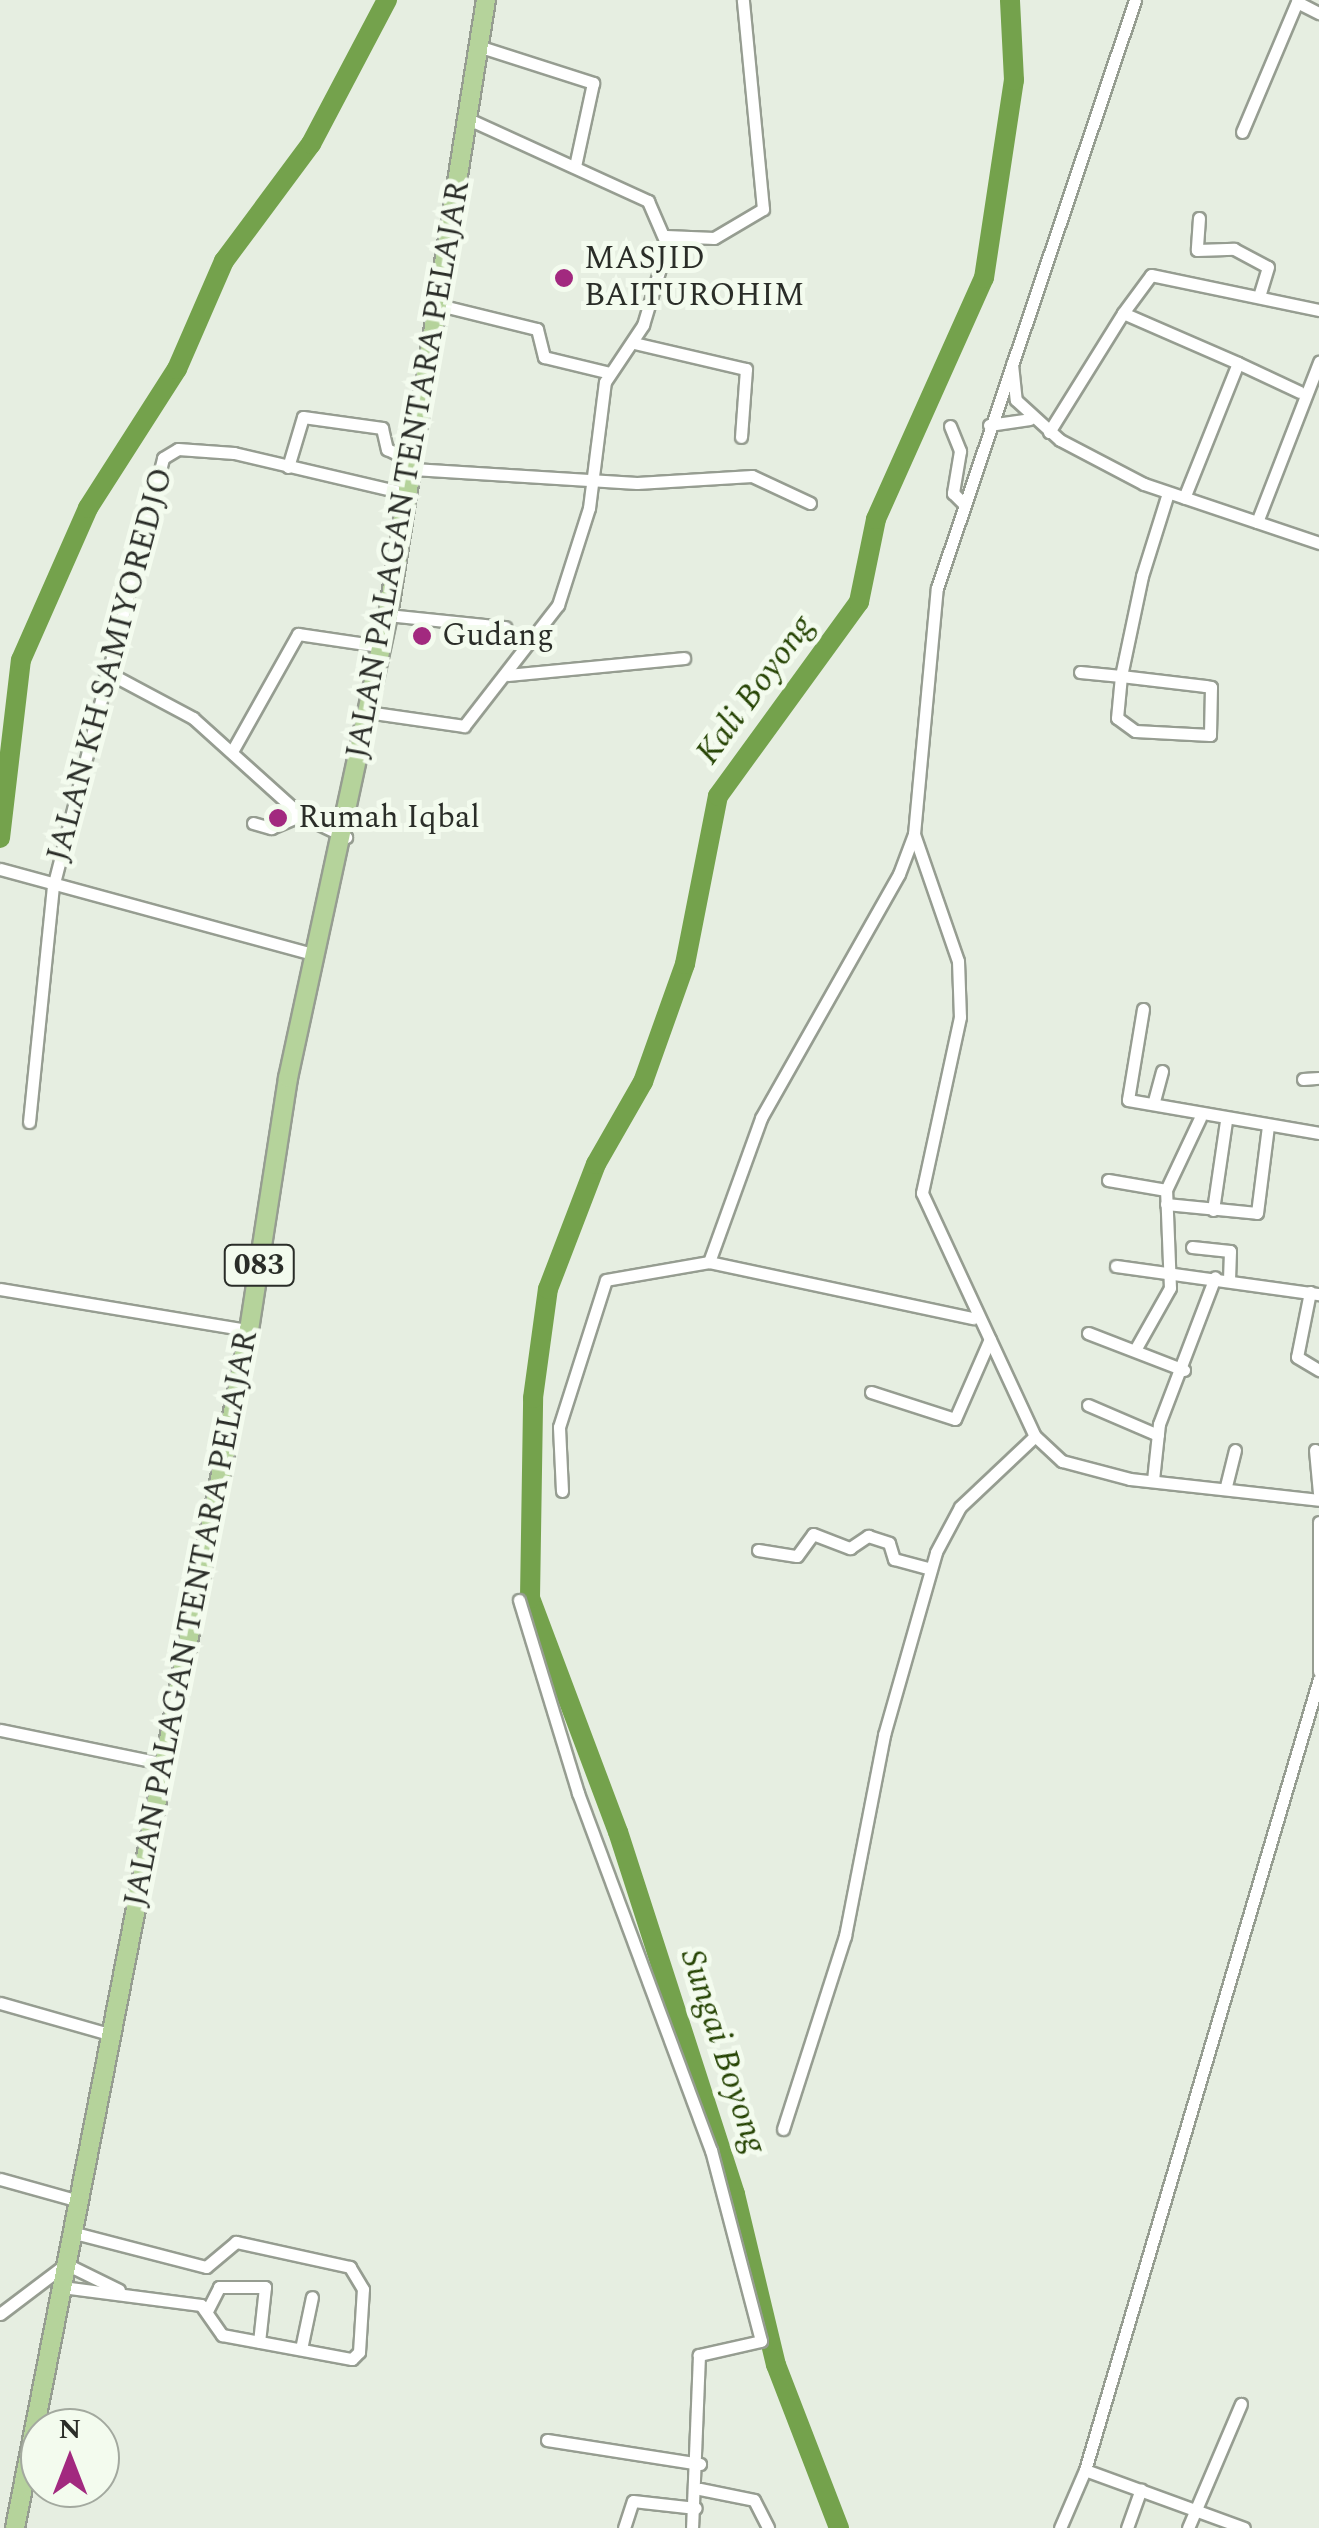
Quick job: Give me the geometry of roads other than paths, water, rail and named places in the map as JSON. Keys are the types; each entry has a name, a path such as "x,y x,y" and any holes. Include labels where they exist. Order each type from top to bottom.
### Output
{"main road":[{"name":"JALAN PALAGAN TENTARA PELAJAR","path":"14,2528 249,1330 317,956 346,837 366,712 388,615 486,0"}],"street":[{"path":"666,236 714,238 763,209 743,0"},
{"path":"709,1262 761,1118 914,834 937,588 1011,357 1135,0"},
{"path":"1242,132 1295,1 1318,10"},
{"path":"480,47 592,83 575,166"},
{"path":"366,712 456,729 475,720 558,605 592,482 610,373 634,343 666,236 648,201 468,119"},
{"path":"1198,218 1196,250 1234,249 1268,266 1259,297"},
{"path":"1049,432 1122,313 1151,275 1319,310"},
{"path":"439,305 537,329 544,357 610,373"},
{"path":"1122,313 1300,392"},
{"path":"634,343 746,369 741,437"},
{"path":"1011,357 1016,400 1030,419 1049,432 1168,493 1319,542"},
{"path":"1256,522 1300,392 1319,362"},
{"path":"1184,498 1238,363"},
{"path":"288,467 303,417 386,430 387,450 414,466 592,482 752,476 810,502"},
{"path":"989,425 1030,419"},
{"path":"950,426 960,451 954,493 964,504"},
{"name":"JALAN KH SAMIYOREDJO","path":"30,1122 53,887 105,670 163,458 194,449 409,494"},
{"path":"1080,672 1121,676 1216,690 1210,734 1122,725 1121,676 1168,493"},
{"path":"388,615 505,627"},
{"path":"234,748 298,634 379,646"},
{"path":"508,675 684,658"},
{"path":"105,670 234,748 301,815 346,837"},
{"path":"253,823 271,828 301,815"},
{"path":"914,834 958,961 960,1017 922,1193 973,1318 990,1338 1035,1436 1062,1461 1153,1480 1319,1496 1315,1450"},
{"path":"0,870 317,956"},
{"path":"1143,1009 1128,1100 1154,1101 1200,1118 1319,1133"},
{"path":"1154,1101 1162,1071"},
{"path":"1304,1079 1319,1078"},
{"path":"1134,1350 1172,1270 1166,1190 1200,1118"},
{"path":"1213,1210 1226,1121"},
{"path":"1166,1204 1258,1211 1268,1126"},
{"path":"1108,1180 1166,1190"},
{"path":"1192,1246 1230,1252 1228,1280"},
{"path":"562,1491 559,1428 606,1280 709,1262 973,1318"},
{"path":"1116,1266 1172,1270 1314,1293 1298,1357 1319,1370"},
{"path":"1153,1480 1158,1435 1214,1277"},
{"path":"0,1289 249,1330"},
{"path":"1088,1333 1184,1370"},
{"path":"871,1392 955,1419 990,1338"},
{"path":"1088,1405 1158,1435"},
{"path":"783,2129 845,1936 884,1735 931,1570 960,1507 1035,1436"},
{"path":"1226,1486 1235,1450"},
{"path":"1319,1522 1319,1671"},
{"path":"758,1550 796,1556 813,1534 850,1548 868,1536 890,1544 894,1559 931,1570"},
{"path":"520,1600 578,1793 710,2150 761,2341 700,2355 700,2488 692,2528"},
{"path":"1060,2528 1086,2470 1319,1680"},
{"path":"0,1730 165,1764"},
{"path":"0,2003 112,2035"},
{"path":"0,2179 79,2201"},
{"path":"62,2287 119,2290 207,2311 222,2335 356,2357 363,2289 350,2266 236,2242 206,2267 71,2232"},
{"path":"0,2314 66,2264 119,2290"},
{"path":"207,2311 226,2285 265,2288 259,2342"},
{"path":"302,2350 312,2297"},
{"path":"1188,2528 1240,2404"},
{"path":"547,2440 700,2464"},
{"path":"1086,2470 1244,2528"},
{"path":"700,2488 754,2500 768,2528"},
{"path":"1127,2528 1141,2489"},
{"path":"624,2528 633,2501 696,2508"}],"waterway":[{"path":"0,838 21,660 88,508 177,369 224,261 311,144 387,0"},
{"name":"Kali Boyong","path":"839,2528 776,2365 735,2194 618,1832 530,1598 533,1398 548,1289 596,1164 643,1082 685,964 718,796 859,602 876,519 984,278 1014,80 1010,0"}],"place":[{"name":"MASJID BAITUROHIM","path":"564,278"},
{"name":"Gudang","path":"422,636"},
{"name":"Rumah Iqbal","path":"278,818"}],"water label":[{"name":"Sungai Boyong","path":"723,2051"}]}
